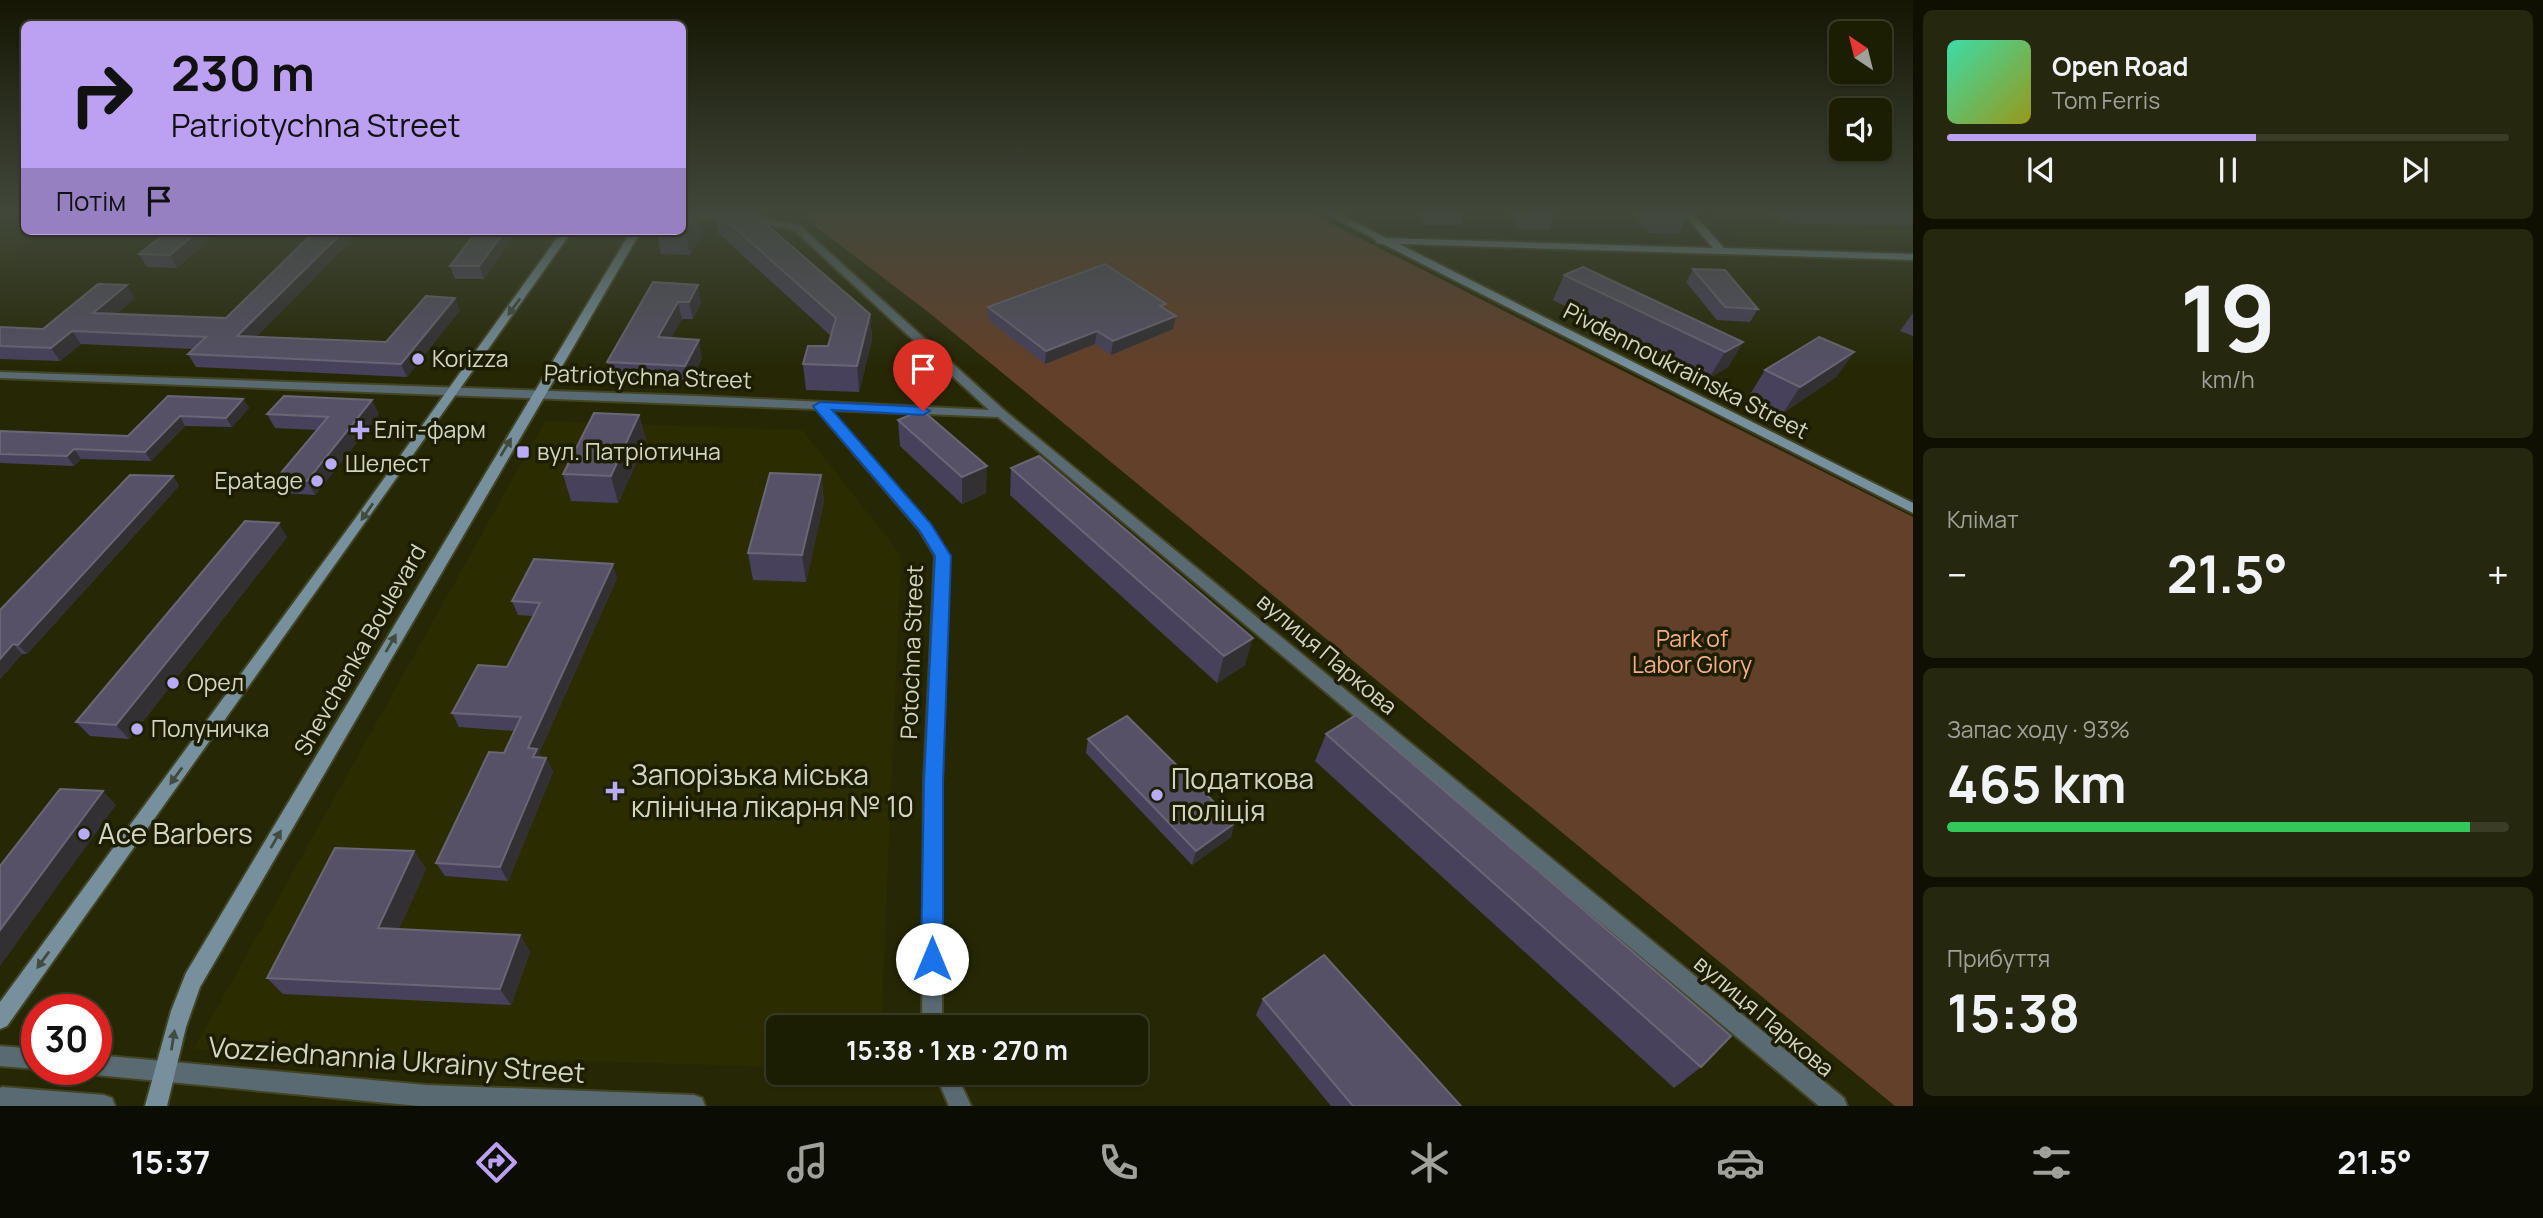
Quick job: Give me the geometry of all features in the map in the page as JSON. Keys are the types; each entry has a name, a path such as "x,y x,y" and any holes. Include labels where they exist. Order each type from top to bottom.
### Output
{"street":[{"path":"0,1018 543,265"},
{"name":"Shevchenka Boulevard","path":"156,1106 168,1072 175,1026 193,981 616,265"},
{"name":"вулиця Паркова","path":"837,265 1001,414 1836,1106"},
{"name":"Pivdennoukrainska Street","path":"1425,265 1913,509"},
{"name":"Patriotychna Street","path":"0,375 538,393 1001,414"},
{"name":"Potochna Street","path":"820,406 925,528 943,556 933,781 932,1015"},
{"path":"0,1056 21,1058"},
{"name":"Vozziednannia Ukrainy Street","path":"112,1067 426,1096 694,1106"},
{"path":"950,1085 960,1106"},
{"path":"0,1100 2,1098 104,1106"}],"shaded area":[{"name":"Запорізька міська клінічна лікарня № 10","path":"545,421 802,430 901,555 882,1015 766,1015 766,1067 194,1049"}],"green space":[{"name":"Park of Labor Glory","path":"866,265 1412,265 1913,517 1913,1106 1895,1106 927,311"}],"building":[{"path":"281,265 310,265 237,336 386,342 426,296 455,298 401,364 188,354 206,337 72,331 51,348 0,346 0,327 43,329 98,284 127,285 93,313 226,318"},
{"path":"451,265 480,265 479,266"},
{"path":"776,265 813,265 870,314 857,366 803,364 808,346 828,346 836,318"},
{"path":"1106,265 1166,304 1160,306 1176,316 1113,341 1097,331 1046,351 988,307"},
{"path":"1583,267 1743,342 1725,352 1564,275"},
{"path":"1693,269 1725,270 1758,309 1725,307"},
{"path":"653,282 698,285 689,302 678,302 658,337 699,340 685,366 607,362"},
{"path":"1819,337 1854,352 1800,387 1765,370"},
{"path":"168,396 243,399 226,418 180,416 145,452 74,449 67,456 0,454 0,431 128,436"},
{"path":"284,396 372,400 307,481 276,479 328,417 267,414"},
{"path":"922,410 987,466 962,477 898,420"},
{"path":"594,413 639,415 611,476 563,474"},
{"path":"1039,456 1253,638 1224,656 1011,468"},
{"path":"770,473 821,475 802,555 748,553"},
{"path":"130,475 173,476 18,645 13,644 0,659 0,610"},
{"path":"245,521 279,523 116,725 76,722"},
{"path":"534,559 613,564 528,748 537,749 533,757 546,758 500,867 436,863 489,752 504,753 521,717 452,713 478,665 507,667 540,603 512,601"},
{"path":"1356,715 1731,1036 1701,1067 1326,734"},
{"name":"Податкова поліція","path":"1127,716 1235,823 1196,851 1088,739"},
{"path":"60,789 103,791 0,930 0,866"},
{"path":"335,848 414,851 378,928 520,935 500,989 267,978"},
{"path":"1324,955 1461,1106 1353,1106 1263,999"}],"place":[{"name":"Korizza","path":"418,359"},
{"name":"Еліт-фарм","path":"360,430"},
{"name":"вул. Патріотична","path":"523,452"},
{"name":"Шелест","path":"331,464"},
{"name":"Epatage","path":"317,481"},
{"name":"Орел","path":"173,683"},
{"name":"Полуничка","path":"137,729"},
{"name":"Запорізька міська клінічна лікарня № 10","path":"615,791"},
{"name":"Податкова поліція","path":"1157,795"},
{"name":"Ace Barbers","path":"84,834"}],"route":[{"path":"923,411 820,406 925,528 943,556 933,781 932,959"}]}
